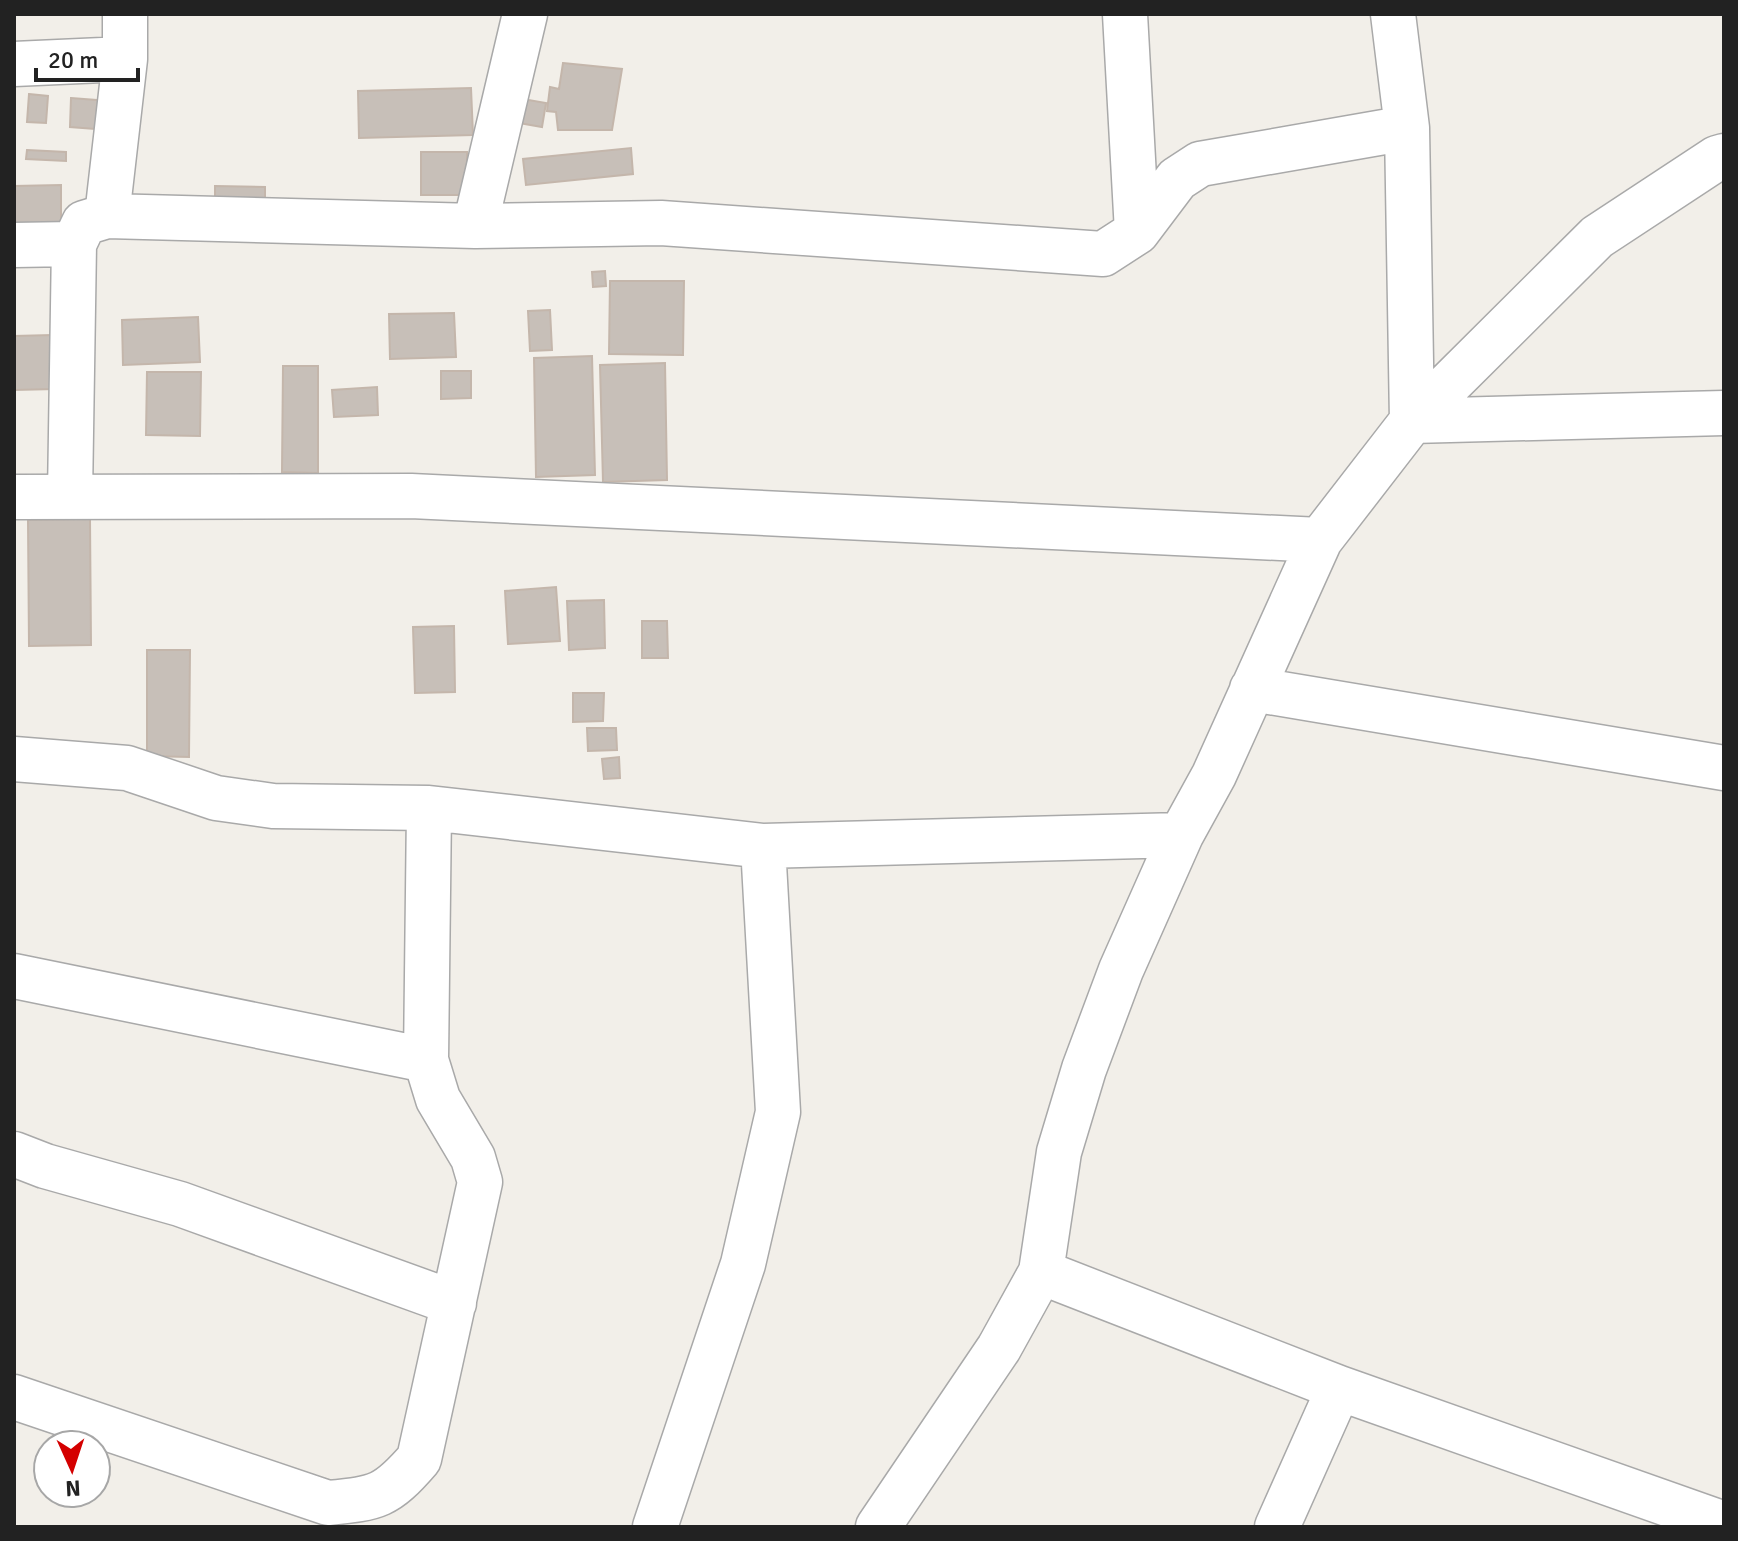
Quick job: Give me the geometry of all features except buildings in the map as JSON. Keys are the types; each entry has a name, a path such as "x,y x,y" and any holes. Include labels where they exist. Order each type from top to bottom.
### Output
{"street":[{"path":"107,216 125,59 125,14"},
{"path":"475,226 525,14"},
{"path":"1125,14 1137,232"},
{"path":"1393,14 1407,128 1412,421"},
{"path":"14,64 125,59"},
{"path":"70,496 74,244 84,223 107,216 475,226 661,223 1103,254 1137,232 1177,179 1200,164 1407,128"},
{"path":"878,1527 999,1348 1041,1272 1059,1152 1084,1069 1121,970 1181,835 1214,775 1320,540 1412,421 1597,237 1724,156"},
{"path":"14,245 74,244"},
{"path":"1412,421 1724,413"},
{"path":"14,497 411,496 1320,540"},
{"path":"1252,689 1724,768"},
{"path":"14,759 127,768 216,798 273,806 429,808 763,846 1181,835"},
{"path":"14,1397 328,1503 368,1499 396,1486 419,1459 480,1182 473,1158 438,1099 426,1060 429,808"},
{"path":"655,1527 743,1264 778,1112 763,846"},
{"path":"14,976 426,1060"},
{"path":"14,1154 45,1166 180,1204 454,1303"},
{"path":"1041,1272 1339,1388 1724,1524"},
{"path":"1277,1527 1339,1388"}]}
